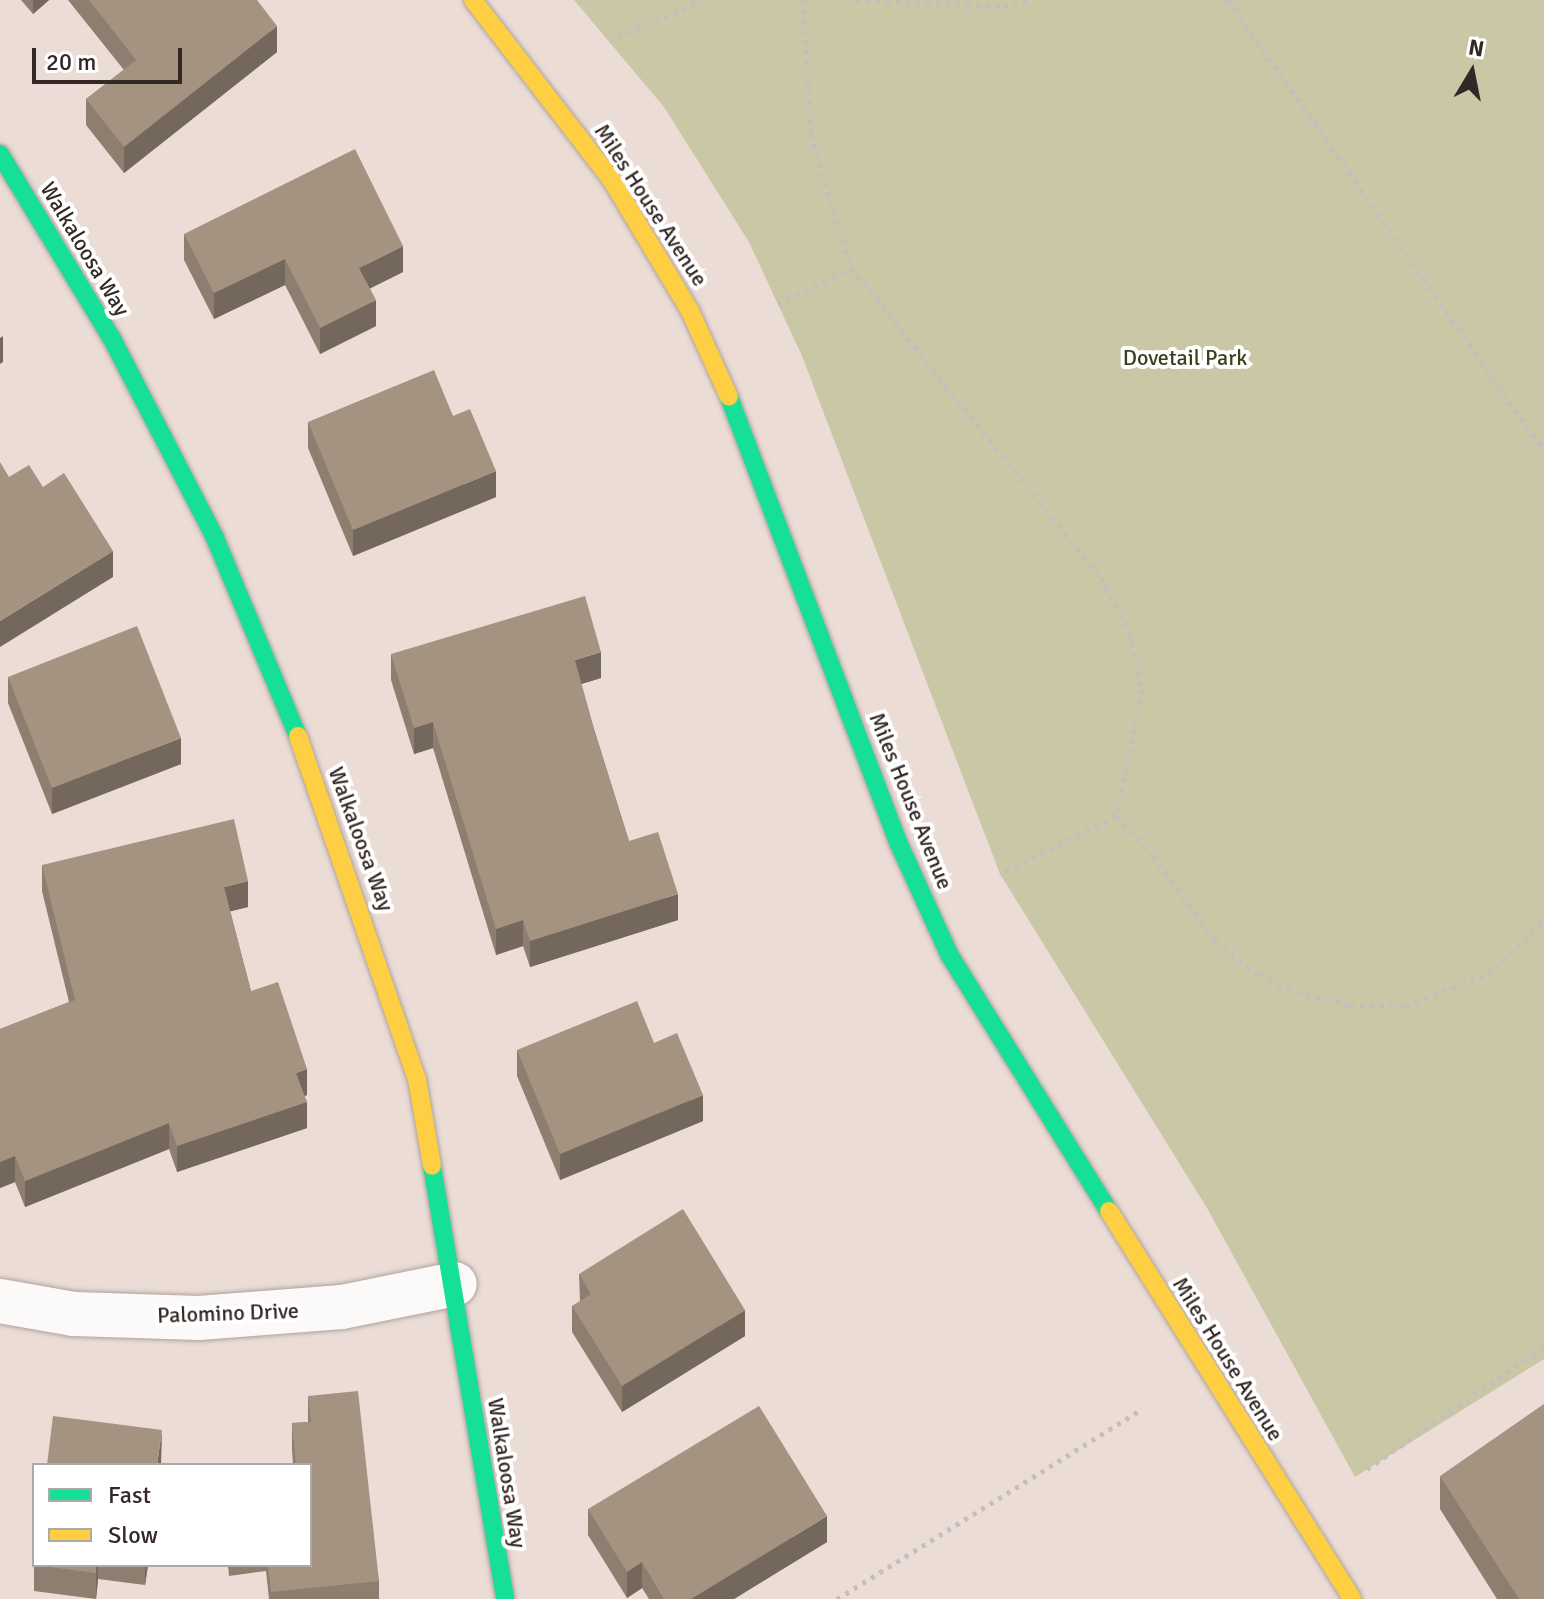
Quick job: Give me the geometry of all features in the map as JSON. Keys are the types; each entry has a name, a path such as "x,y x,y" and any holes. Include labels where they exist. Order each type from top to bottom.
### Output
{"street":[{"name":"Miles House Avenue","path":"473,0 611,179 690,311 749,441 898,842 950,956 1352,1599"},
{"name":"Walkaloosa Way","path":"0,154 111,337 215,538 291,717 417,1079 455,1284 505,1599"},
{"name":"Palomino Drive","path":"0,1301 74,1314 199,1318 342,1307 455,1284"}],"path":[{"path":"609,41 703,0"},
{"path":"803,0 811,134 851,268 1101,578 1130,633 1142,690 1116,816"},
{"path":"856,0 1004,6 1028,0"},
{"path":"1228,0 1544,451"},
{"path":"778,304 851,268"},
{"path":"1000,874 1116,816"},
{"path":"1116,816 1153,856 1215,941 1259,975 1324,999 1405,1006 1451,992 1488,974 1544,921"},
{"path":"1367,1469 1544,1347"},
{"path":"837,1599 1137,1412"}],"green space":[{"name":"Dovetail Park","path":"574,0 1544,0 1544,1359 1355,1477 1207,1208 1000,874 802,356 749,242 664,107"}],"building":[{"path":"89,0 257,0 277,26 124,147 86,99 136,60"},
{"path":"355,149 403,246 359,268 376,300 320,328 285,259 214,293 184,234"},
{"path":"434,370 453,416 470,409 496,471 353,530 308,422"},
{"path":"0,462 9,477 29,465 43,487 64,473 113,551 0,621"},
{"path":"585,596 601,652 575,660 594,729 629,841 658,832 678,894 530,941 523,920 496,929 433,722 414,728 391,654"},
{"path":"137,626 181,738 52,788 8,677"},
{"path":"234,819 248,881 224,887 251,991 278,982 307,1069 296,1073 307,1102 177,1146 169,1123 25,1181 15,1156 0,1162 0,1029 75,1000 42,865"},
{"path":"637,1001 654,1043 677,1033 703,1095 560,1154 517,1050"},
{"path":"683,1209 745,1310 622,1386 572,1306 591,1294 579,1274"},
{"path":"358,1391 379,1581 271,1592 268,1567 312,1567 312,1463 296,1463 292,1423 311,1422 308,1396"},
{"path":"1544,1404 1544,1599 1519,1599 1440,1476"},
{"path":"759,1406 827,1516 691,1599 664,1599 642,1562 627,1572 588,1509"},
{"path":"53,1416 162,1430 157,1463 47,1463"},
{"path":"50,1567 96,1567 96,1573"}],"traffic: fast":[{"path":"0,154 111,337 215,538 298,736"},
{"path":"729,397 898,842 950,956 1109,1211"},
{"path":"432,1166 505,1599"}],"traffic: slow":[{"path":"473,0 611,179 690,311 729,397"},
{"path":"298,736 417,1079 432,1166"},
{"path":"1109,1211 1352,1599"}]}
